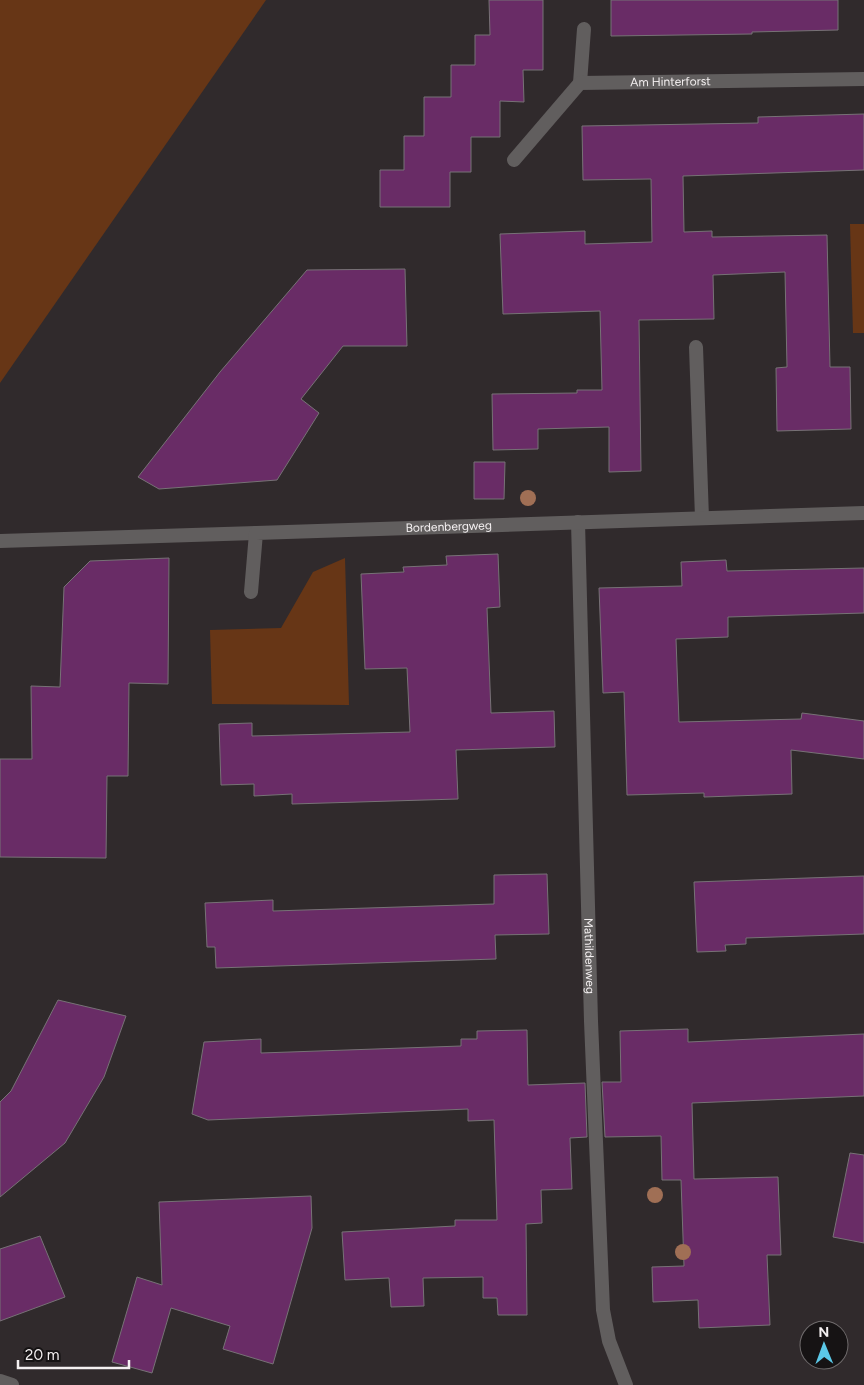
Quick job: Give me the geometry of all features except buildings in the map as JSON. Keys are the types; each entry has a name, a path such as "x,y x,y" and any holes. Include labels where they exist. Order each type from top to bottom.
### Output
{"street":[{"path":"514,160 580,83 584,29"},
{"name":"Am Hinterforst","path":"580,83 864,79"},
{"path":"696,347 702,518"},
{"name":"Bordenbergweg","path":"0,541 864,513"},
{"name":"Mathildenweg","path":"578,522 591,1021 603,1310 610,1341 626,1385"},
{"path":"251,592 256,533"},
{"path":"0,1381 12,1385"}],"shaded area":[{"path":"0,0 266,0 0,383"},
{"path":"850,224 864,224 864,333 853,333"},
{"path":"345,558 349,705 212,704 210,630 281,628 313,572"}]}
